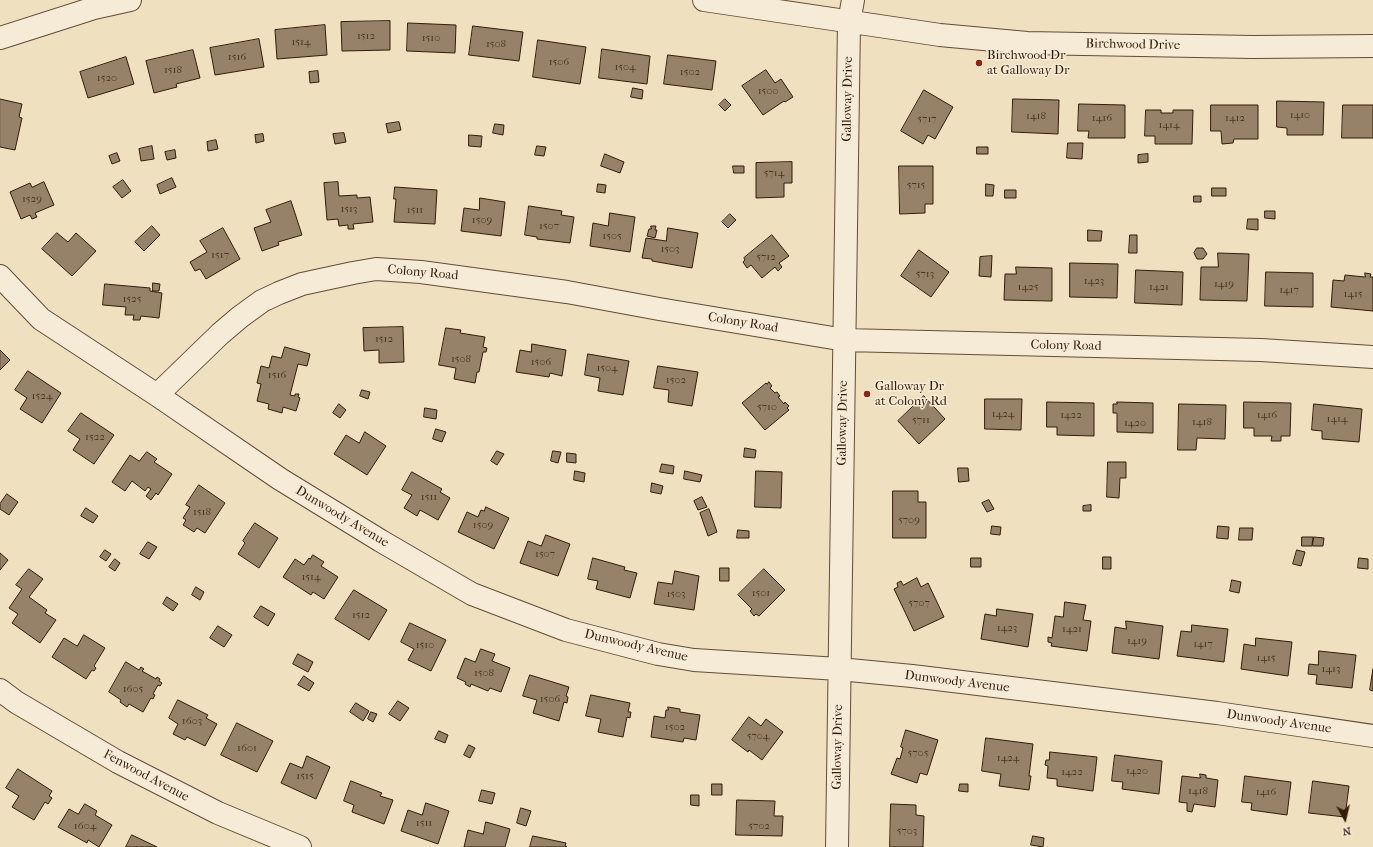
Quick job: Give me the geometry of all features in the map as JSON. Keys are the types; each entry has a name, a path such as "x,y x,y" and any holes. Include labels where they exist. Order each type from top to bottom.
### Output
{"street":[{"path":"0,38 94,8 130,0"},
{"name":"Birchwood Drive","path":"704,0 849,22 940,34 1027,43 1253,47 1373,46"},
{"name":"Galloway Drive","path":"837,847 849,22 853,0"},
{"name":"Colony Road","path":"157,395 220,334 262,301 302,284 376,269 421,272 544,288 659,310 845,340 1261,350 1373,357"},
{"name":"Dunwoody Avenue","path":"0,276 41,319 157,395 280,479 381,541 472,594 566,630 658,654 694,660 839,669 920,677 1217,713 1373,736"},
{"name":"Fenwood Avenue","path":"0,690 16,702 118,762 218,813 300,847"}],"building":[{"path":"390,21 390,50 342,51 341,22"},
{"path":"408,23 456,25 455,53 407,51"},
{"path":"325,25 327,55 277,59 275,30"},
{"path":"473,26 523,32 519,61 469,55"},
{"path":"259,39 264,67 215,75 210,48"},
{"path":"538,40 586,47 580,84 533,77"},
{"path":"602,49 650,56 647,84 599,78"},
{"path":"193,50 200,78 176,84 177,87 154,93 146,61"},
{"path":"668,55 716,61 712,90 664,84"},
{"path":"126,57 134,84 88,98 80,72"},
{"path":"766,70 775,83 781,79 793,97 785,102 784,101 763,115 742,86"},
{"path":"318,71 319,82 310,83 309,72"},
{"path":"633,88 643,90 642,99 631,97"},
{"path":"924,90 953,107 935,139 928,135 923,144 901,131"},
{"path":"0,99 22,104 19,117 22,118 15,150 0,147"},
{"path":"725,99 731,105 725,111 719,105"},
{"path":"1013,99 1059,100 1058,134 1012,132"},
{"path":"1277,101 1324,102 1323,135 1287,135 1287,128 1277,127"},
{"path":"1079,104 1125,105 1125,138 1088,138 1089,131 1078,131"},
{"path":"1211,105 1258,105 1258,139 1234,139 1233,143 1222,144 1221,131 1211,131"},
{"path":"1343,105 1373,105 1373,138 1342,138"},
{"path":"1146,110 1161,110 1161,113 1173,113 1173,110 1193,110 1192,144 1155,144 1155,136 1145,136"},
{"path":"399,122 401,130 388,133 386,124"},
{"path":"495,124 504,125 503,135 493,133"},
{"path":"344,133 346,142 335,144 333,134"},
{"path":"263,134 264,141 256,143 255,135"},
{"path":"469,135 482,136 481,147 469,146"},
{"path":"216,140 218,149 208,151 207,142"},
{"path":"1068,143 1083,143 1082,159 1067,158"},
{"path":"152,146 154,159 141,161 139,149"},
{"path":"537,146 546,147 544,156 535,155"},
{"path":"977,147 988,147 988,154 977,154"},
{"path":"175,150 176,158 167,160 165,152"},
{"path":"117,153 120,161 112,164 109,156"},
{"path":"605,154 624,162 620,173 601,166"},
{"path":"1148,154 1148,162 1138,163 1138,155"},
{"path":"792,162 792,183 784,183 784,197 756,198 756,163"},
{"path":"733,166 744,166 744,173 734,173"},
{"path":"899,166 933,166 933,204 925,204 925,213 900,214"},
{"path":"172,178 176,187 160,194 157,185"},
{"path":"123,180 131,191 122,198 113,187"},
{"path":"44,182 54,205 35,213 37,217 32,219 30,215 21,219 10,192 30,183 32,187"},
{"path":"338,182 339,196 357,195 357,198 370,197 373,222 353,224 354,229 348,229 348,225 339,226 338,219 327,220 324,183"},
{"path":"598,184 606,185 605,193 597,192"},
{"path":"986,184 994,185 993,196 986,196"},
{"path":"395,187 437,190 435,224 394,222 396,199 394,199"},
{"path":"1212,188 1226,188 1226,196 1212,196"},
{"path":"1005,190 1016,190 1016,198 1005,198"},
{"path":"1194,196 1201,196 1201,202 1194,202"},
{"path":"480,198 505,202 501,236 461,231 464,208 479,210"},
{"path":"291,201 302,235 278,242 279,245 262,251 254,228 271,222 266,210"},
{"path":"529,206 562,211 561,215 574,217 570,243 537,239 537,237 525,235"},
{"path":"1265,211 1275,211 1275,219 1265,218"},
{"path":"610,213 635,217 630,252 590,246 593,223 608,226"},
{"path":"730,214 736,220 728,228 722,222"},
{"path":"1248,219 1258,219 1258,230 1247,229"},
{"path":"152,226 160,235 144,251 135,242"},
{"path":"651,226 656,226 655,230 657,230 655,238 647,236"},
{"path":"223,228 240,259 206,279 200,269 195,271 190,262 207,252 200,241"},
{"path":"668,228 698,233 692,268 642,258 646,238 666,241"},
{"path":"1088,230 1102,231 1101,241 1088,241"},
{"path":"57,233 68,242 76,233 96,251 72,276 42,249"},
{"path":"772,235 789,256 779,263 782,267 778,271 775,267 762,278 751,265 747,268 743,262 745,260 744,258"},
{"path":"1130,235 1137,235 1137,253 1129,253"},
{"path":"1197,248 1203,248 1207,254 1203,259 1197,259 1194,253"},
{"path":"919,250 949,272 931,297 901,276"},
{"path":"1218,253 1249,254 1247,301 1200,300 1201,267 1218,267"},
{"path":"992,256 991,277 979,276 980,257"},
{"path":"1070,263 1118,264 1117,298 1070,297"},
{"path":"1016,267 1052,268 1052,301 1004,300 1005,274 1016,274"},
{"path":"1136,270 1183,272 1182,305 1135,303"},
{"path":"1266,272 1313,273 1313,307 1265,306"},
{"path":"1365,273 1371,274 1370,277 1373,277 1373,311 1331,307 1333,280 1344,281 1345,275 1365,277"},
{"path":"153,283 160,284 159,291 153,291"},
{"path":"105,284 150,288 150,291 162,293 159,318 141,316 140,320 133,320 134,315 125,315 126,307 103,305"},
{"path":"403,327 404,362 379,363 379,350 364,351 363,328"},
{"path":"446,328 461,330 460,333 485,337 483,347 487,348 486,352 483,352 475,383 454,379 456,368 439,365"},
{"path":"532,344 566,350 562,376 550,373 549,377 516,372 520,350 531,352"},
{"path":"285,347 310,354 307,366 298,364 290,395 295,396 295,394 299,394 298,397 300,398 296,411 283,407 282,413 268,409 269,404 257,401 261,384 257,383 261,366 269,368 272,356 281,358"},
{"path":"0,350 10,360 0,370"},
{"path":"588,354 629,361 623,395 598,391 600,378 585,375"},
{"path":"658,366 698,372 692,406 668,402 669,390 654,388"},
{"path":"28,371 61,393 42,423 20,409 27,398 15,390"},
{"path":"769,382 772,386 770,388 775,393 777,392 780,396 778,397 784,404 785,402 789,406 787,408 789,410 765,430 742,403"},
{"path":"362,390 370,392 368,399 360,396"},
{"path":"924,396 945,419 919,444 898,421"},
{"path":"985,399 1022,399 1021,430 985,429"},
{"path":"1047,402 1094,403 1094,436 1057,435 1057,427 1047,427"},
{"path":"1117,402 1153,403 1153,433 1117,432 1117,413 1113,413 1113,404 1117,404"},
{"path":"1244,402 1291,403 1290,436 1281,436 1281,441 1271,441 1272,436 1254,436 1254,428 1244,428"},
{"path":"339,404 346,410 340,418 333,413"},
{"path":"1179,404 1226,405 1225,439 1197,438 1196,450 1178,450"},
{"path":"1314,404 1362,409 1359,442 1322,439 1322,431 1312,430"},
{"path":"425,408 437,410 436,419 424,417"},
{"path":"81,413 114,435 94,464 73,450 80,439 68,431"},
{"path":"436,429 446,432 442,442 433,439"},
{"path":"365,432 386,446 367,475 334,454 346,435 359,443"},
{"path":"745,448 756,450 755,458 744,457"},
{"path":"497,451 504,454 497,465 491,461"},
{"path":"553,451 561,452 558,463 551,461"},
{"path":"147,452 157,459 154,462 172,474 158,495 156,493 151,500 146,496 151,489 148,487 145,491 132,481 125,491 112,482 130,455 139,461"},
{"path":"567,453 576,454 576,463 567,462"},
{"path":"1108,462 1126,462 1126,478 1120,478 1119,498 1107,497"},
{"path":"662,464 674,466 673,474 660,472"},
{"path":"958,468 968,468 969,481 959,482"},
{"path":"575,471 585,473 584,482 574,480"},
{"path":"685,471 702,475 700,482 684,479"},
{"path":"756,471 782,472 781,508 755,507"},
{"path":"412,472 442,489 440,492 450,498 438,520 420,510 417,516 404,508 412,495 402,490"},
{"path":"652,483 663,486 661,494 651,492"},
{"path":"199,485 225,503 205,533 197,528 194,532 183,525 186,520 183,518 190,507 186,505"},
{"path":"893,491 918,491 918,502 926,502 926,538 893,538"},
{"path":"7,494 18,502 9,515 0,509 0,504"},
{"path":"702,497 707,507 698,510 694,501"},
{"path":"989,500 994,509 987,512 982,503"},
{"path":"1091,505 1091,511 1083,511 1083,506"},
{"path":"486,507 509,518 494,549 458,532 467,512 478,517 481,510 484,511"},
{"path":"86,508 98,516 93,523 81,516"},
{"path":"709,509 717,532 708,536 700,513"},
{"path":"255,523 278,538 259,568 238,554 245,543 243,541"},
{"path":"992,526 1001,527 1000,535 991,534"},
{"path":"1218,526 1229,527 1228,539 1217,538"},
{"path":"1240,528 1253,528 1252,540 1239,540"},
{"path":"738,530 749,531 749,538 737,538"},
{"path":"546,535 570,544 558,576 520,563 528,541 541,546"},
{"path":"1302,537 1313,537 1312,546 1302,546"},
{"path":"1314,537 1324,538 1323,546 1313,546"},
{"path":"148,542 157,547 149,559 140,554"},
{"path":"105,550 111,554 106,561 100,557"},
{"path":"1297,550 1305,552 1301,566 1293,564"},
{"path":"0,553 8,560 0,570"},
{"path":"313,555 324,562 321,566 338,577 324,599 313,592 311,595 283,577 295,559 304,565"},
{"path":"1103,557 1111,557 1111,569 1103,569"},
{"path":"593,558 625,567 624,570 637,573 630,598 596,589 598,581 588,579"},
{"path":"971,558 981,558 981,567 971,567"},
{"path":"1359,558 1368,559 1368,569 1358,568"},
{"path":"115,559 120,563 115,571 109,567"},
{"path":"720,568 729,568 729,581 720,581"},
{"path":"29,569 43,579 29,597 47,610 45,613 56,620 40,643 12,623 18,614 9,608 22,589 16,585"},
{"path":"764,569 785,590 759,616 756,614 754,616 750,611 752,609 738,595"},
{"path":"675,571 699,576 694,610 654,604 658,582 672,584"},
{"path":"917,578 921,587 928,583 944,617 914,631 894,589 898,587 897,583 901,581 903,585"},
{"path":"1232,580 1241,582 1239,593 1230,591"},
{"path":"196,587 204,592 200,600 192,595"},
{"path":"354,590 387,610 369,640 335,619"},
{"path":"167,597 178,604 173,611 163,604"},
{"path":"1065,602 1086,605 1083,620 1091,621 1087,651 1051,646 1052,643 1048,642 1048,637 1052,638 1055,616 1063,617"},
{"path":"261,606 275,614 268,626 254,617"},
{"path":"997,609 1033,614 1028,647 981,639 985,614 996,616"},
{"path":"1126,621 1163,626 1159,659 1112,653 1115,627 1126,629"},
{"path":"410,623 446,640 431,671 408,660 414,649 401,642"},
{"path":"1192,625 1228,629 1224,662 1177,656 1181,631 1191,632"},
{"path":"218,626 232,635 224,647 210,638"},
{"path":"84,635 105,648 94,666 96,668 94,671 92,670 86,679 52,657 64,638 77,646"},
{"path":"1256,638 1292,642 1288,676 1241,669 1244,644 1255,646"},
{"path":"481,649 495,654 492,661 510,668 501,692 490,688 488,691 471,684 470,687 465,684 466,682 457,678 465,658 475,662"},
{"path":"1319,651 1356,655 1352,688 1316,684 1317,675 1308,674 1309,664 1318,665"},
{"path":"298,654 313,662 308,672 293,664"},
{"path":"126,662 139,670 141,667 144,669 142,671 156,679 157,677 162,683 160,686 158,685 153,694 155,695 153,699 151,698 143,712 129,704 127,707 120,702 121,700 109,692"},
{"path":"1373,669 1373,691 1370,690"},
{"path":"530,675 569,687 566,696 568,697 567,703 564,702 559,721 533,713 537,700 523,696"},
{"path":"304,676 314,683 309,691 298,685"},
{"path":"591,695 630,703 628,712 631,712 630,718 627,717 623,737 598,732 601,719 586,716"},
{"path":"178,700 208,715 206,718 217,724 205,746 187,737 185,740 173,734 178,724 169,718"},
{"path":"398,701 409,708 400,721 389,714"},
{"path":"356,703 369,711 363,721 350,712"},
{"path":"668,707 680,709 680,712 700,715 696,740 684,738 683,742 651,737 654,716 665,718"},
{"path":"371,712 377,714 373,722 368,719"},
{"path":"749,717 761,726 766,719 783,732 762,760 732,740"},
{"path":"237,723 273,741 257,772 221,755"},
{"path":"906,730 938,740 927,775 920,773 917,783 891,774 897,758 900,759 903,748 901,747"},
{"path":"439,731 448,735 445,743 435,739"},
{"path":"986,738 1033,744 1029,776 1031,776 1029,790 999,786 1001,774 982,771"},
{"path":"469,745 475,748 470,758 464,755"},
{"path":"1050,752 1097,757 1093,791 1057,786 1057,779 1047,778 1048,766 1045,765 1046,760 1049,760"},
{"path":"1115,755 1162,761 1159,794 1122,789 1123,782 1112,781"},
{"path":"307,756 330,767 316,799 281,783 290,763 302,768"},
{"path":"18,769 52,791 49,796 52,798 48,804 45,802 34,820 12,807 19,796 6,788"},
{"path":"1200,774 1206,775 1206,778 1218,780 1215,807 1194,804 1192,812 1187,811 1187,803 1179,802 1182,776 1200,778"},
{"path":"1245,776 1291,782 1287,815 1251,810 1252,803 1242,802"},
{"path":"351,781 382,793 380,796 393,800 384,824 352,812 354,805 344,801"},
{"path":"1313,781 1349,786 1345,817 1309,813"},
{"path":"712,784 722,784 722,795 712,795"},
{"path":"960,784 968,784 968,792 959,791"},
{"path":"482,790 495,793 492,804 479,801"},
{"path":"691,795 699,795 699,806 691,805"},
{"path":"737,800 775,801 774,816 783,816 782,836 736,835"},
{"path":"426,803 449,811 438,844 401,831 408,810 422,815"},
{"path":"85,804 97,811 95,815 112,825 99,847 88,840 87,843 58,827 69,809 78,814"},
{"path":"891,804 916,805 916,815 924,816 923,847 890,847"},
{"path":"521,808 531,811 526,826 517,823"},
{"path":"486,822 510,829 505,847 464,847 468,830 483,834"},
{"path":"132,835 157,847 126,847"},
{"path":"533,836 566,843 565,846 567,847 530,847"},
{"path":"1033,836 1044,838 1043,847 1031,845"}],"place":[{"name":"Birchwood Dr at Galloway Dr","path":"979,63"},
{"name":"Galloway Dr at Colony Rd","path":"867,394"}]}
